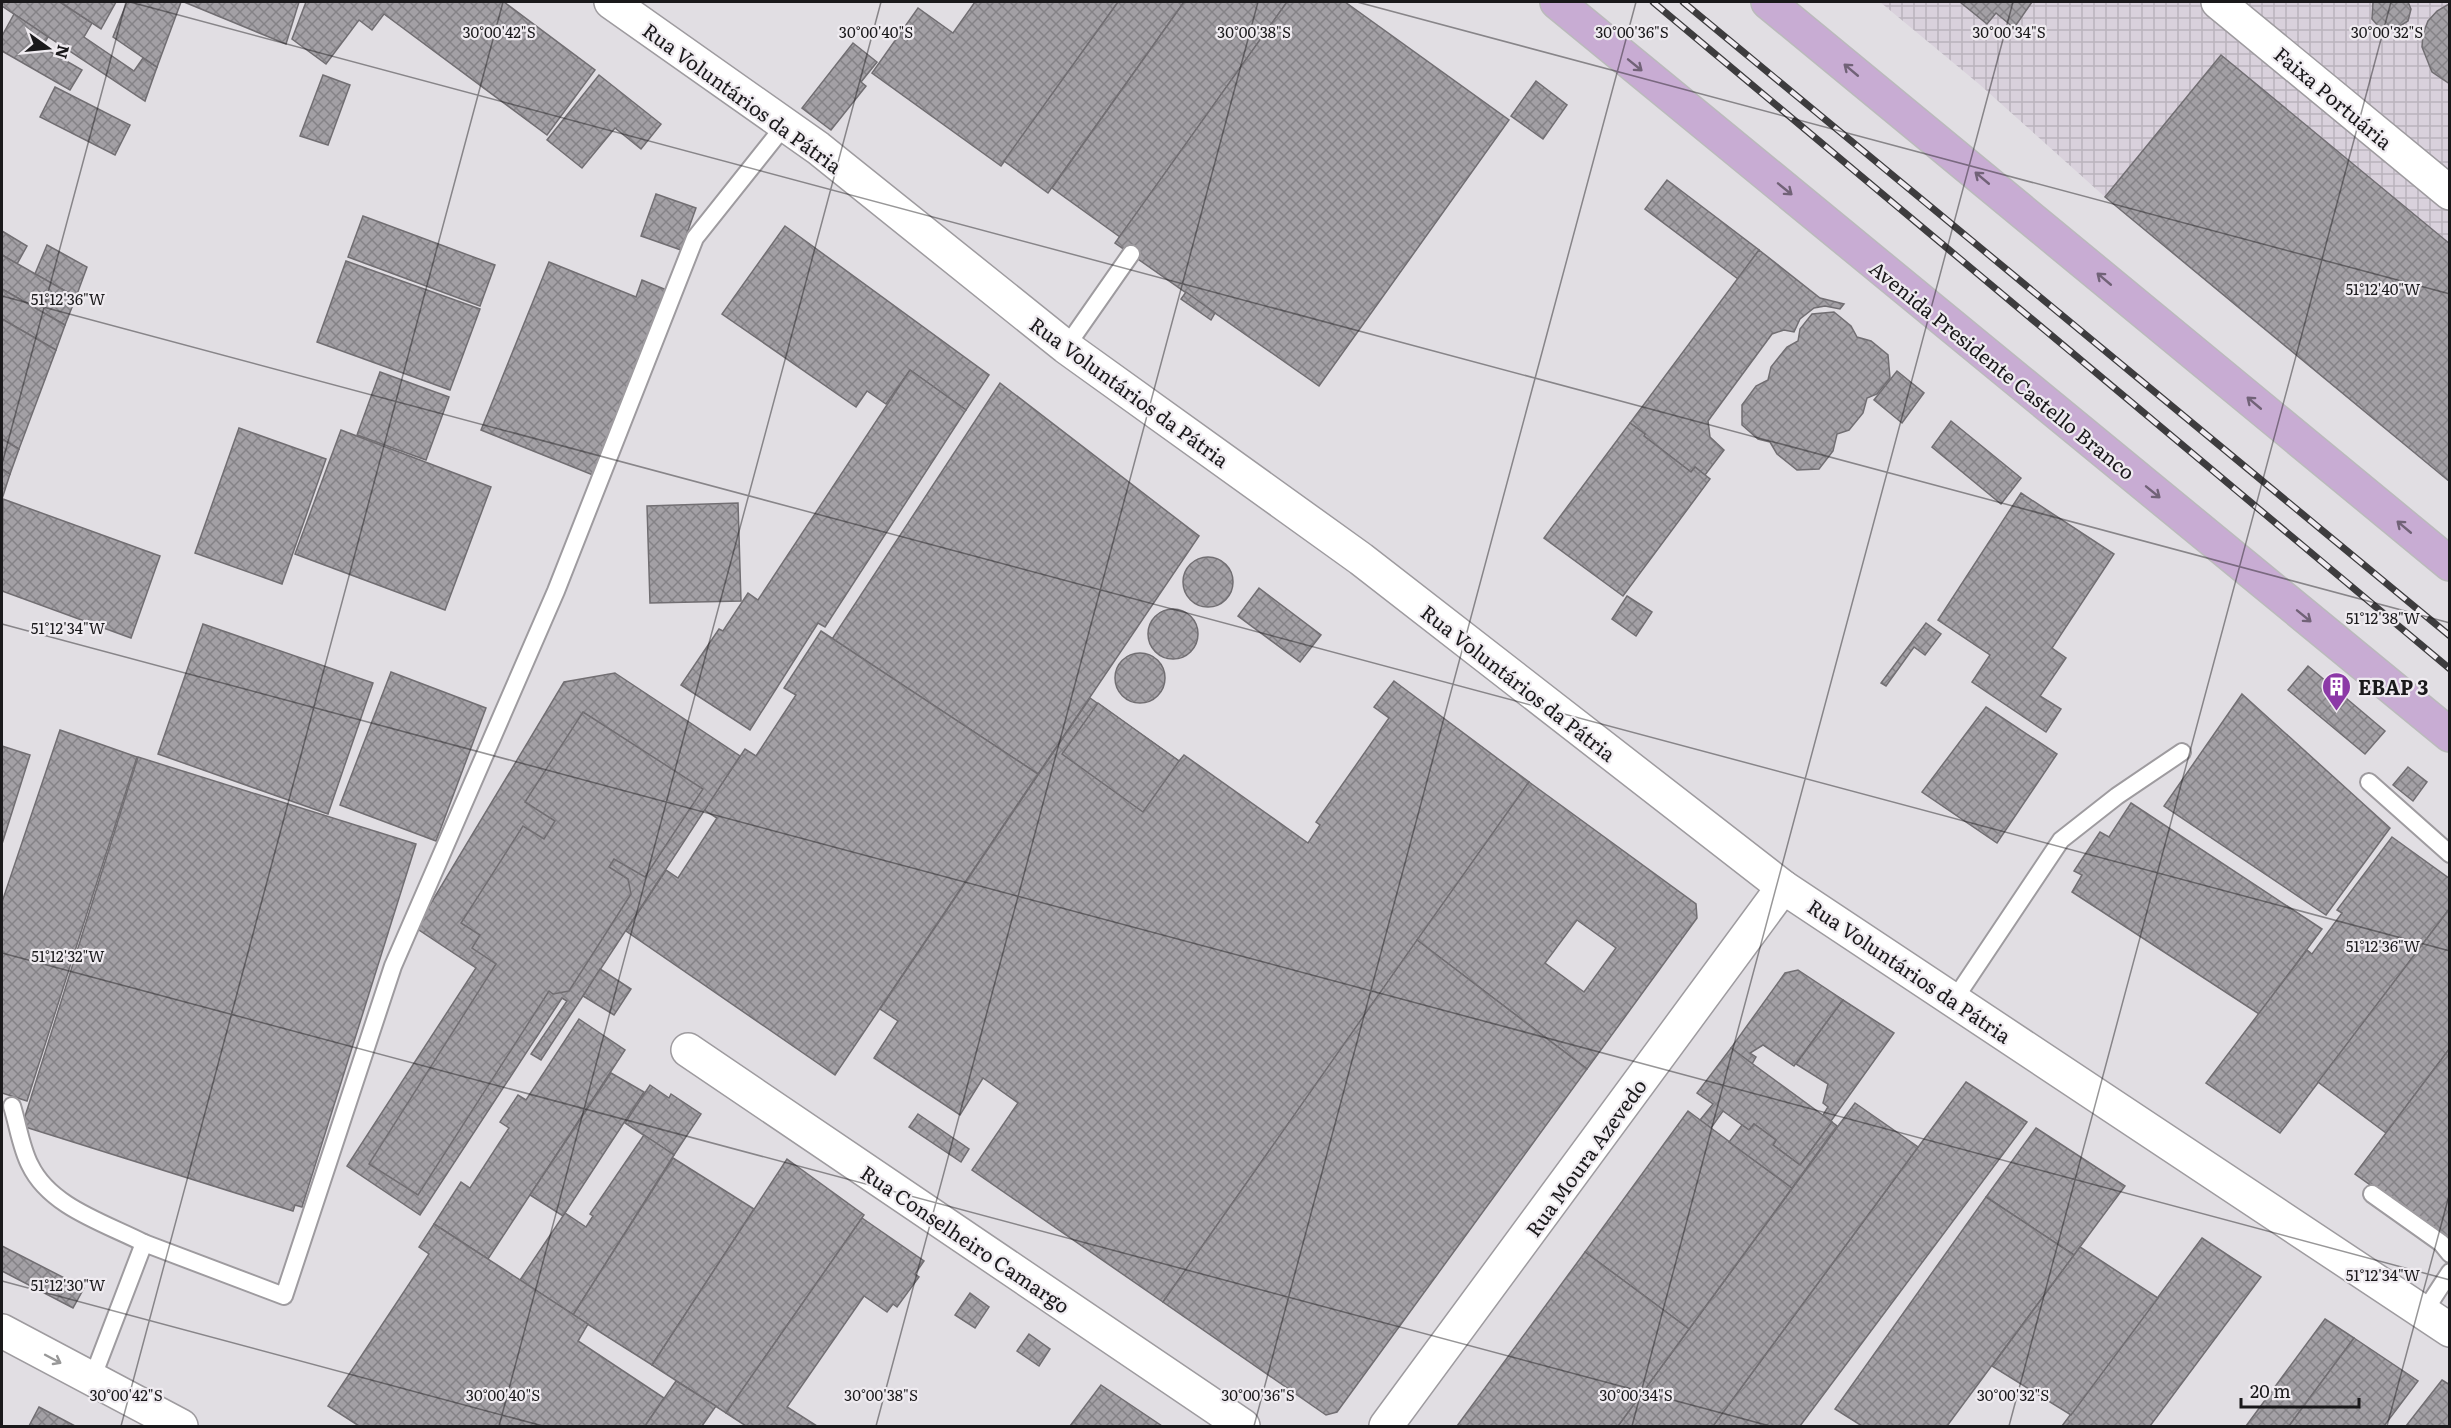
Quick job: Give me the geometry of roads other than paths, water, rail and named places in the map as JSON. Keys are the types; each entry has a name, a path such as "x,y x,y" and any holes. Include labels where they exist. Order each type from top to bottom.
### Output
{"main road":[{"name":"Rua Voluntários da Pátria","path":"611,2 818,148 1066,347 1361,559 1783,886 2437,1321"},
{"name":"Avenida Presidente Castello Branco","path":"1557,2 2450,735"},
{"path":"1768,2 2450,564"},
{"name":"Faixa Portuária","path":"2218,2 2450,193"},
{"name":"Rua Moura Azevedo","path":"1386,1426 1783,886"},
{"name":"Rua Conselheiro Camargo","path":"688,1050 1243,1426"},
{"path":"2,1331 181,1426"}],"lane":[{"path":"12,1106 29,1165 47,1190 74,1208 144,1243 284,1296 393,966 556,591 694,238 785,125"},
{"path":"1066,347 1131,254"},
{"path":"1954,1000 2061,840 2117,796 2182,752"},
{"path":"2369,782 2450,854"},
{"path":"2372,1194 2441,1243 2450,1254"},
{"path":"92,1379 144,1243"},
{"path":"2437,1321 2450,1272"}],"railway":[{"path":"1653,2 2450,669"},
{"path":"1683,2 2450,636"}],"place":[{"name":"EBAP 3","path":"2337,712"}]}
